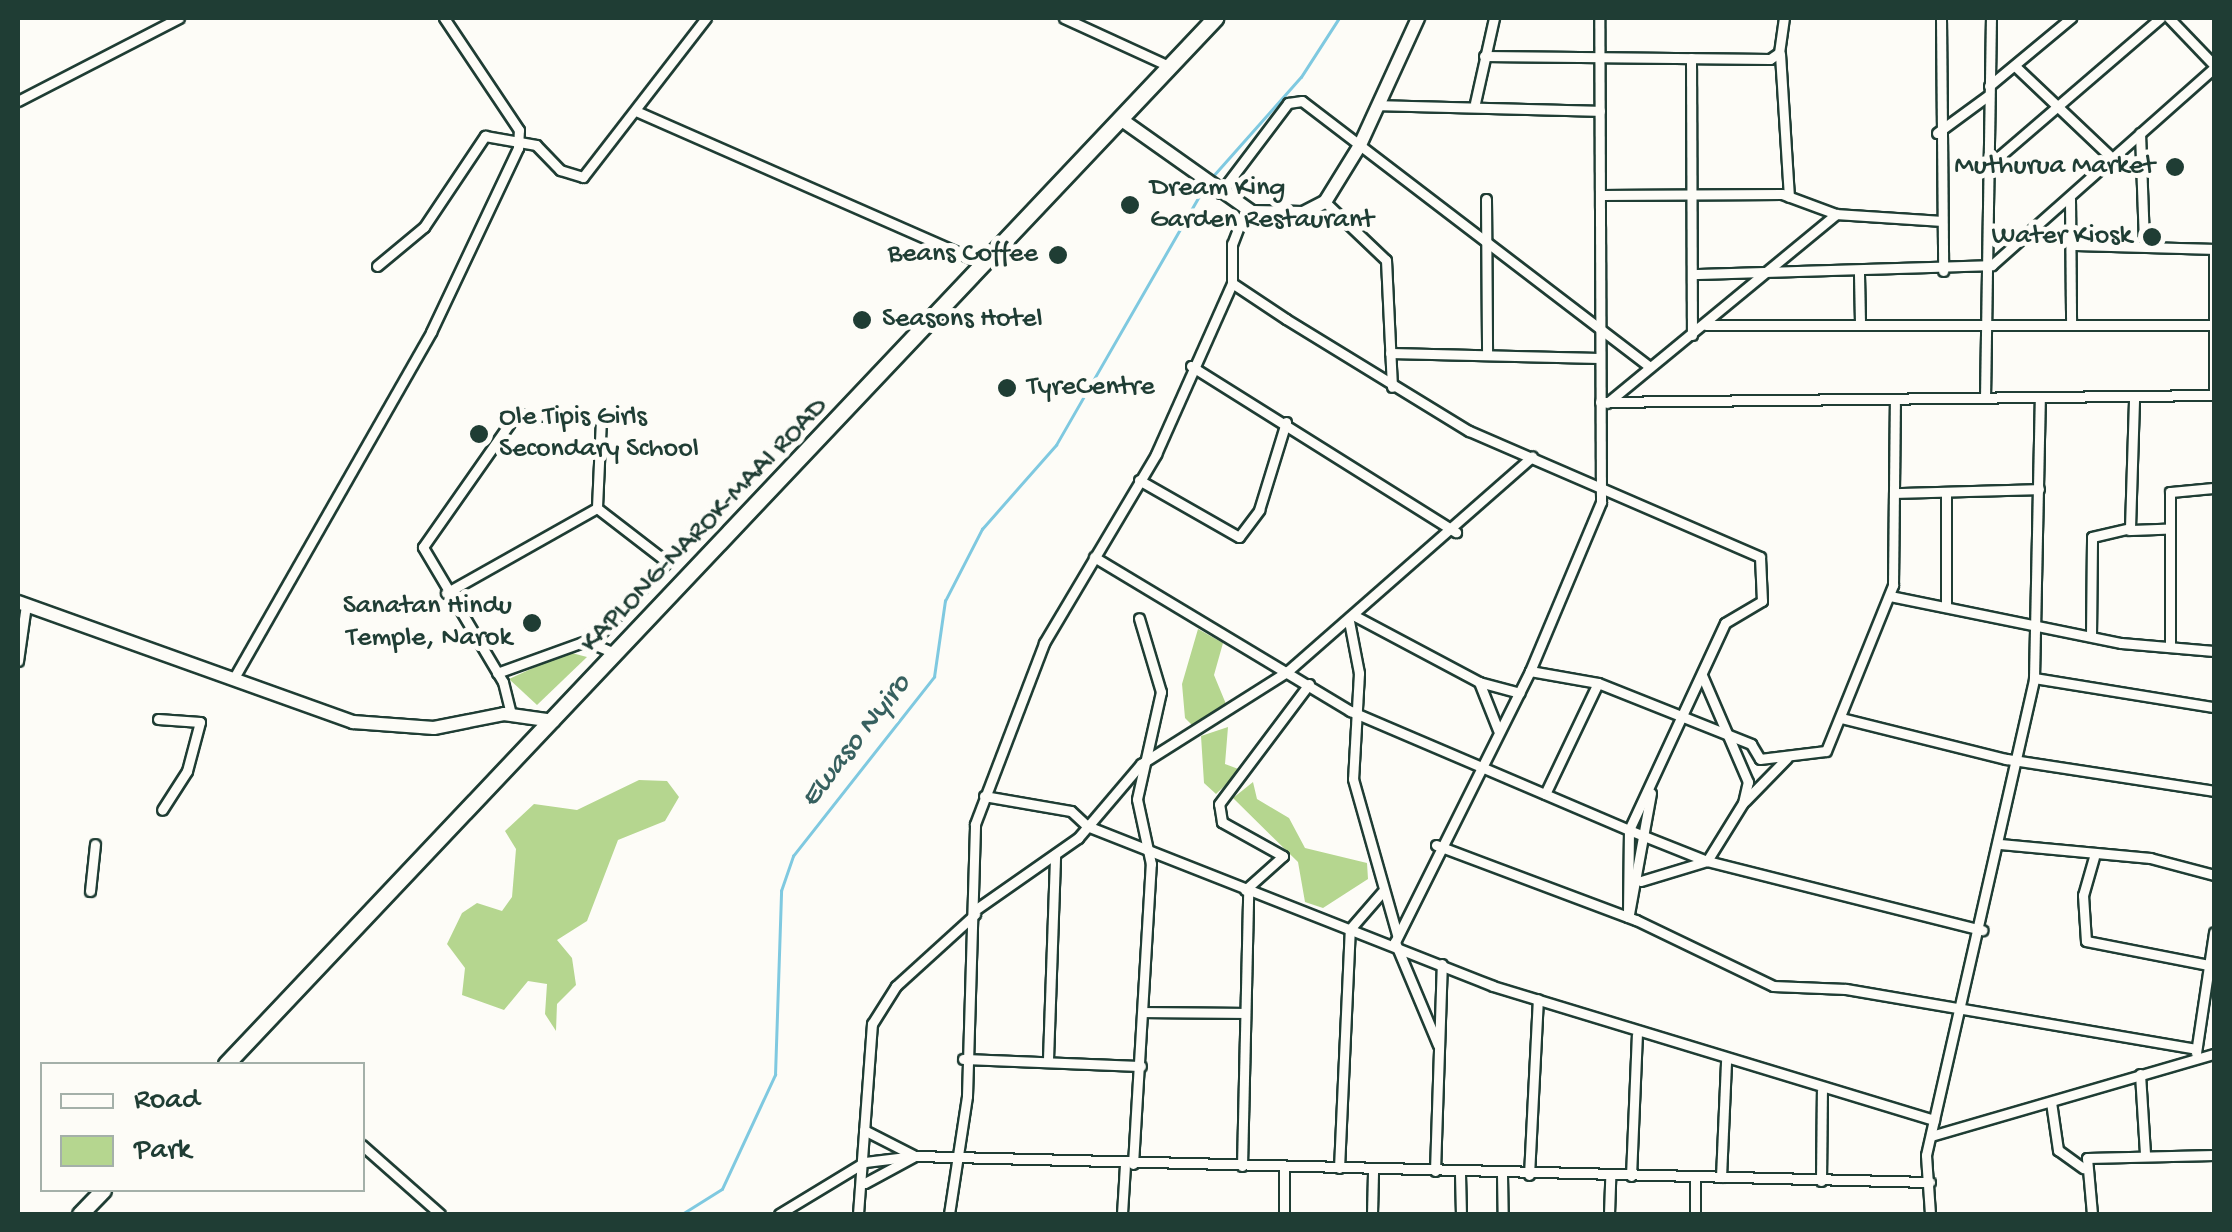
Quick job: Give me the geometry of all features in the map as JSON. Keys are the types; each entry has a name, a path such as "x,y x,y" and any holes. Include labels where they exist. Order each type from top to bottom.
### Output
{"highway":[{"name":"KAPLONG-NAROK-MAAI ROAD","path":"228,1062 987,265 1215,18"},
{"path":"80,1214 102,1192"}],"main road":[{"path":"1122,120 1246,208 1291,217 1325,202 1360,147 1418,18"},
{"path":"22,604 381,728 511,714 554,721"}],"street":[{"path":"18,101 179,18"},
{"path":"444,18 518,138 583,177 638,112 706,18"},
{"path":"1475,103 1494,18"},
{"path":"1396,939 1476,765 1520,692 1599,512 1603,403 1599,358 1599,18"},
{"path":"1784,18 1779,53 1790,199"},
{"path":"1941,18 1937,134 1943,272"},
{"path":"1985,398 1992,266 1987,166 1991,18"},
{"path":"1937,134 2071,18"},
{"path":"1987,166 2160,18"},
{"path":"1694,274 1943,272 1992,266 2214,67 2169,18"},
{"path":"1069,19 1171,67"},
{"path":"1484,56 1691,58 1779,53"},
{"path":"1691,58 1692,335"},
{"path":"2016,67 2059,102 2112,158"},
{"path":"1220,193 1295,99 1650,367"},
{"path":"1377,106 1475,103 1600,111"},
{"path":"638,112 987,265"},
{"path":"2140,133 2144,244"},
{"path":"377,266 424,227 480,139 518,138"},
{"path":"235,676 430,332 518,138"},
{"path":"1601,196 1691,193 1790,199 1836,214 1942,221"},
{"path":"2070,198 2071,324"},
{"path":"1486,199 1486,352"},
{"path":"1325,202 1384,254 1392,387"},
{"path":"949,1214 960,1159 963,1060 975,912 975,824 1044,643 1139,480 1232,283 1232,244 1246,208"},
{"path":"1603,403 1706,325 1836,214"},
{"path":"1603,403 1895,404 1985,398 2214,395 2213,249 2144,244 2070,245"},
{"path":"1859,274 1860,322"},
{"path":"1232,283 1392,387 1532,457 1760,557 1762,601 1725,623 1629,830 1628,917"},
{"path":"1706,325 2212,325"},
{"path":"1390,354 1486,352 1599,358"},
{"path":"1191,366 1456,532"},
{"path":"1930,1214 1934,1120 1982,930 2020,761 2034,678 2040,398"},
{"path":"2129,530 2134,398"},
{"path":"1530,670 1598,683 1684,714 1720,730 1760,759 1826,751 1890,596 1898,493 1895,404"},
{"path":"511,714 496,674 423,547 510,417 601,419 597,508"},
{"path":"1139,480 1239,538 1259,510 1286,422"},
{"path":"858,1214 865,1183 868,1038 881,1004 975,912 1055,855 1087,826 1141,764 1288,671 1456,532 1532,457"},
{"path":"2170,646 2166,529 2170,492 2214,488"},
{"path":"1898,493 1946,495 2039,489"},
{"path":"1946,495 1946,607"},
{"path":"446,593 597,508"},
{"path":"496,674 590,646 668,562 597,508"},
{"path":"2091,636 2092,537 2166,529"},
{"path":"1094,557 1350,710 1629,830 1707,861 1982,930"},
{"path":"1890,596 2091,636 2214,652"},
{"path":"18,661 22,604"},
{"path":"1122,1214 1141,1066 1151,864 1141,841 1141,764 1162,692 1139,618"},
{"path":"1352,619 1479,682 1520,692"},
{"path":"1352,619 1358,673 1350,710 1352,779 1396,939 1438,1045"},
{"path":"590,646 616,655"},
{"path":"1702,676 1720,730 1748,782 1743,803"},
{"path":"2034,678 2214,707"},
{"path":"1479,682 1498,730"},
{"path":"1545,794 1598,683"},
{"path":"1242,1166 1246,891 1284,856 1222,822 1219,804 1309,684"},
{"path":"1841,718 2020,761 2214,791"},
{"path":"158,719 200,722 187,771 162,810"},
{"path":"1641,880 1707,861 1743,803 1790,756"},
{"path":"1628,917 1641,880 1651,786"},
{"path":"984,796 1056,806 1087,826 1141,841 1246,891 1350,929 1396,939 1442,964 1637,1035 1934,1120"},
{"path":"90,891 95,844"},
{"path":"2000,844 2094,857 2150,858 2214,875"},
{"path":"1436,845 1628,917 1772,986 1962,1009 2214,1054"},
{"path":"1048,1059 1055,855"},
{"path":"2094,857 2082,895 2086,941 2212,966"},
{"path":"1338,1168 1350,929 1382,892"},
{"path":"2196,1053 2212,966 2214,932"},
{"path":"1435,1171 1442,964"},
{"path":"1529,1175 1538,999"},
{"path":"1143,1012 1245,1013"},
{"path":"1631,1176 1637,1035"},
{"path":"1931,1136 2052,1102 2196,1053"},
{"path":"963,1060 1048,1059 1141,1066"},
{"path":"1721,1177 1726,1062"},
{"path":"2140,1074 2145,1154"},
{"path":"1821,1182 1822,1091"},
{"path":"2052,1102 2058,1150 2083,1168 2092,1214"},
{"path":"864,1130 915,1156"},
{"path":"365,1148 440,1214"},
{"path":"2083,1168 2097,1154 2214,1155"},
{"path":"865,1183 915,1156"},
{"path":"779,1214 865,1162 915,1156 1372,1172 1930,1182"},
{"path":"1284,1166 1284,1214"},
{"path":"1372,1172 1372,1214"},
{"path":"1460,1174 1461,1214"},
{"path":"1502,1175 1504,1214"},
{"path":"1695,1176 1695,1214"},
{"path":"1609,1214 1610,1177"}],"green space":[{"path":"1198,629 1223,643 1214,675 1226,704 1194,727 1185,718 1182,684"},
{"path":"568,652 587,657 537,705 509,679"},
{"path":"1228,727 1225,764 1241,770 1216,794 1204,783 1201,736"},
{"path":"639,780 667,781 679,797 665,821 618,840 587,921 557,940 572,958 576,985 557,1004 556,1031 545,1014 547,984 528,981 504,1010 462,995 465,968 447,944 462,913 477,903 502,911 512,897 516,849 505,831 534,804 577,810"},
{"path":"1253,782 1257,799 1289,818 1305,848 1367,863 1368,879 1323,908 1305,902 1298,862 1233,798"}],"waterway":[{"name":"Ewaso Nyiro","path":"1213,176 1301,77 1339,18"},
{"name":"Ewaso Nyiro","path":"682,1214 722,1189 775,1075 781,891 793,856 934,677 945,601 982,529 1056,445 1205,186"}],"place":[{"name":"Muthurua Market","path":"2175,167"},
{"name":"Dream King Garden Restaurant","path":"1130,205"},
{"name":"Water Kiosk","path":"2152,237"},
{"name":"Beans Coffee","path":"1058,255"},
{"name":"Seasons Hotel","path":"862,320"},
{"name":"TyreCentre","path":"1007,388"},
{"name":"Ole Tipis Girls Secondary School","path":"479,434"},
{"name":"Sanatan Hindu Temple, Narok","path":"532,623"}]}
